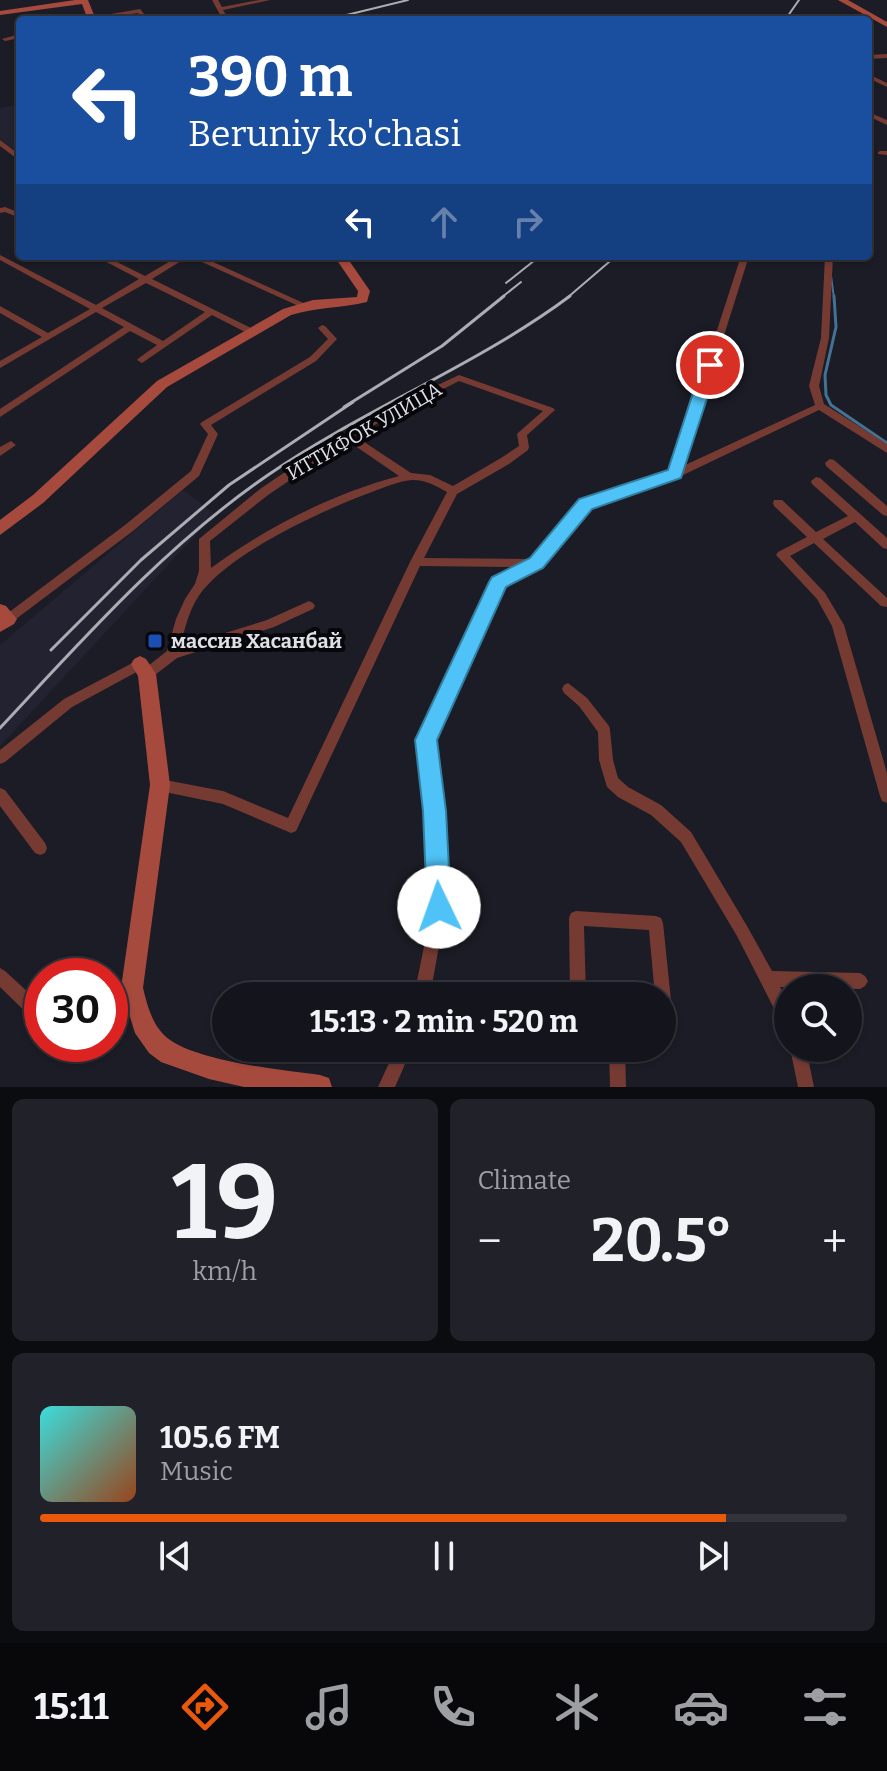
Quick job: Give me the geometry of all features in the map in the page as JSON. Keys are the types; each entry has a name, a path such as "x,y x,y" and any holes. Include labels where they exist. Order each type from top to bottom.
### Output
{"street":[{"path":"0,13 92,0"},
{"path":"215,0 224,16"},
{"path":"221,9 267,0"},
{"path":"842,0 871,16"},
{"path":"109,16 140,11 143,16"},
{"path":"5,39 16,37"},
{"path":"0,142 16,156"},
{"path":"0,257 162,344"},
{"path":"107,260 252,332"},
{"path":"0,365 178,260"},
{"path":"202,260 306,306"},
{"path":"0,529 31,505 162,384 282,314 306,306 358,301 365,295 343,260"},
{"path":"675,474 744,260"},
{"path":"829,260 825,338 814,386 820,406 887,449"},
{"path":"0,309 47,336"},
{"path":"142,360 211,312"},
{"path":"0,414 130,327"},
{"path":"3,618 129,528 195,473 213,434 205,424 313,359 332,340 322,328"},
{"name":"ИТТИФОК УЛИЦА","path":"173,654 178,627 205,571 204,539 293,468 423,394 459,378 550,410 522,434 524,447 453,491"},
{"path":"425,982 439,907 434,811 426,740 499,582 536,563 586,504 675,474 820,406"},
{"path":"160,785 223,798 291,826 453,491 430,477 409,477 348,436"},
{"path":"0,452 11,445"},
{"path":"830,463 887,512"},
{"name":"ИТТИФОК УЛИЦА","path":"200,586 268,535 354,496 409,477"},
{"path":"816,481 887,545"},
{"path":"778,503 885,603"},
{"path":"856,517 782,555 821,596 838,625 887,796"},
{"path":"416,562 536,563"},
{"path":"0,758 68,703 173,654 270,624 309,606"},
{"path":"143,669 160,785 132,988 137,1011 157,1045 174,1057 260,1083 320,1087"},
{"path":"568,689 583,702 604,730 606,760 612,782 623,792 656,810 686,837 774,992"},
{"path":"0,795 40,848"},
{"path":"578,982 576,918 656,923 662,982"},
{"path":"0,976 24,999"},
{"path":"767,979 774,979"},
{"path":"128,991 132,988"},
{"path":"386,1087 398,1062"},
{"path":"617,1062 618,1087"},
{"path":"801,1062 806,1087"}],"shaded area":[{"path":"16,105 16,151 0,139 0,108"},
{"path":"183,490 215,514 0,746 0,645"}],"waterway":[{"path":"872,165 872,170"},
{"path":"831,276 834,298"},
{"path":"834,296 836,327 825,375 826,395 831,405 887,443"}],"railway":[{"path":"342,16 408,0"},
{"path":"788,16 799,0"},
{"path":"506,283 535,260"},
{"path":"567,298 611,260"},
{"path":"501,298 521,282"},
{"path":"344,407 442,346 504,296"},
{"path":"0,728 127,594 231,502 305,451 497,344 570,296"},
{"path":"51,650 141,560 229,485 353,402"}],"place":[{"name":"массив Хасанбай","path":"155,641"}],"route":[{"path":"439,907 434,811 426,740 499,582 536,563 586,504 675,474 710,365"}]}
